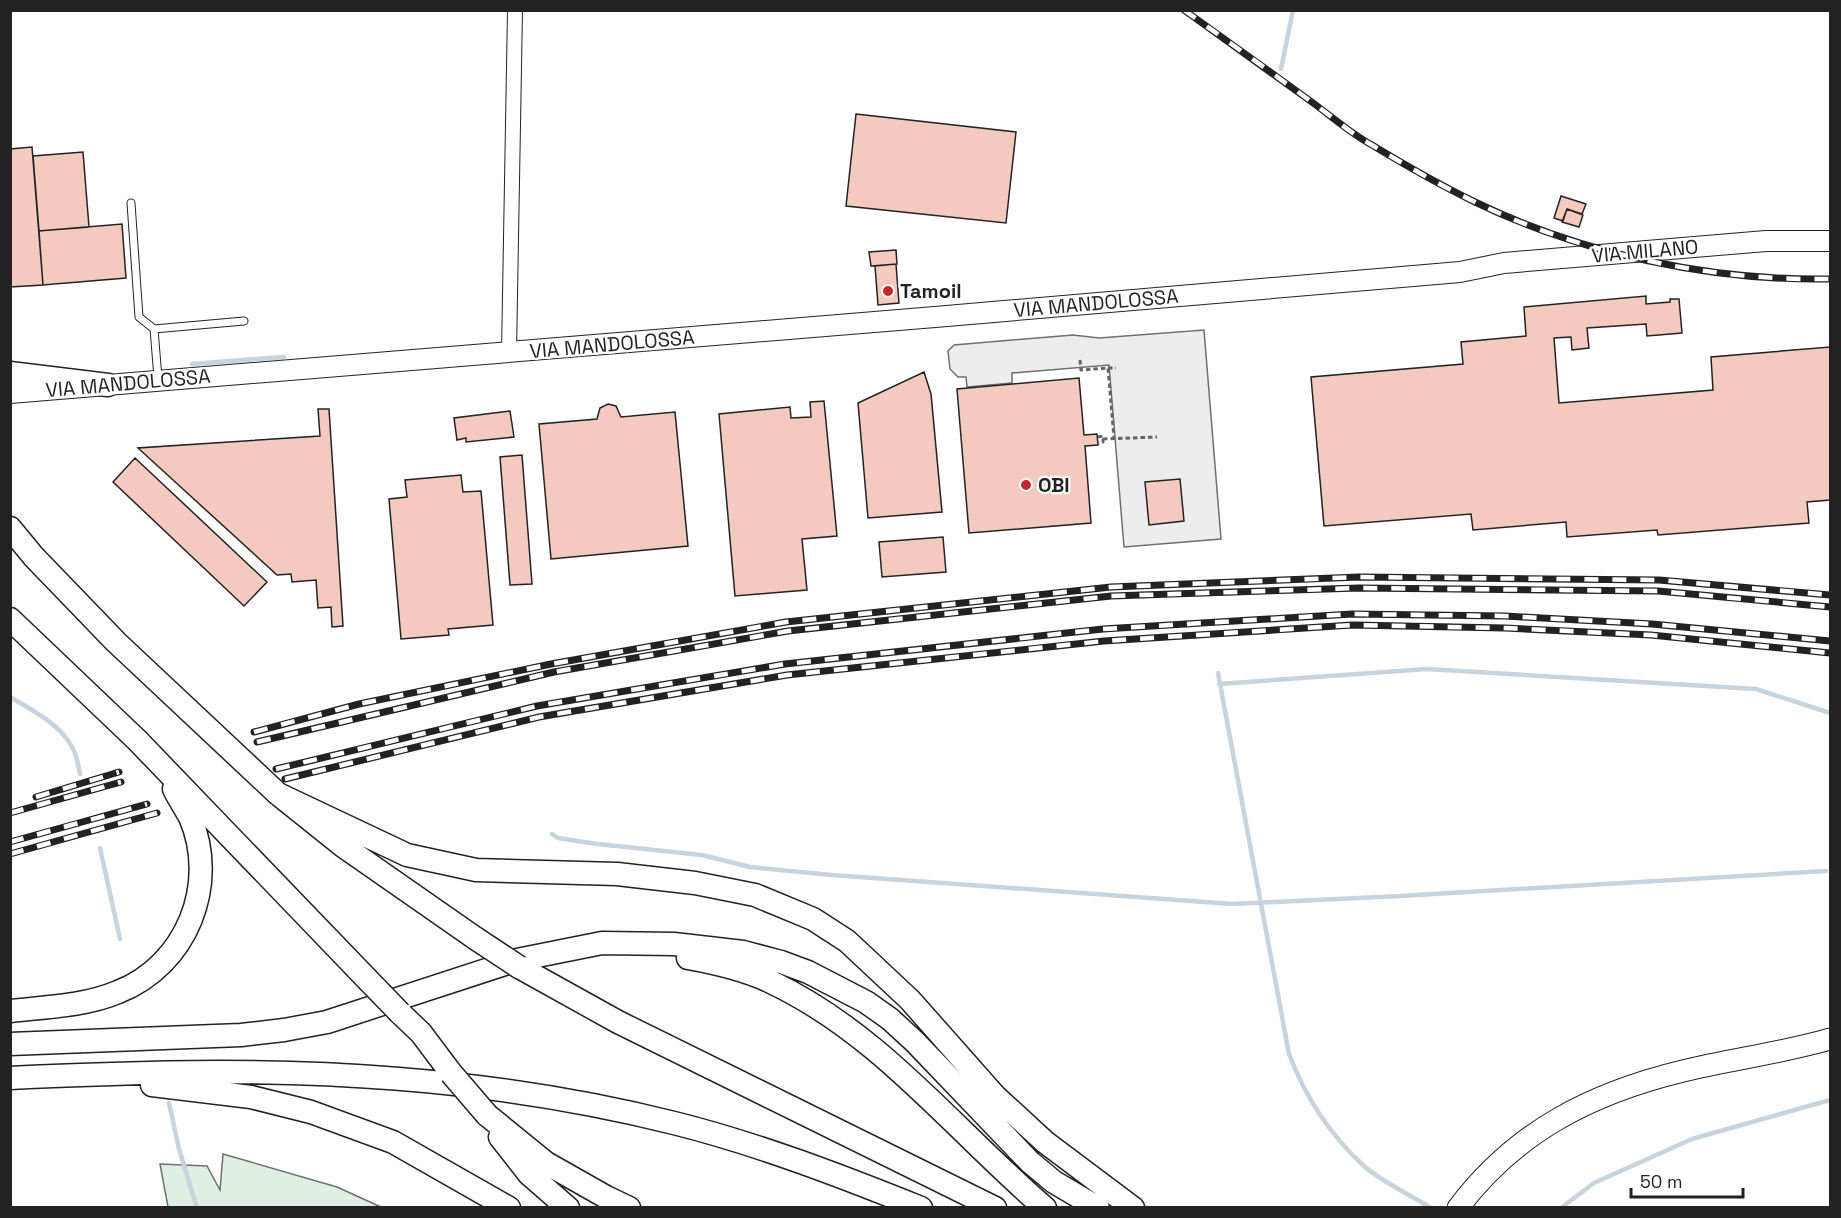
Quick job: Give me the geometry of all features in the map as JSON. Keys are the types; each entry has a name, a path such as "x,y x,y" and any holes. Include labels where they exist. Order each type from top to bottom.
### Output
{"highway":[{"path":"10,373 108,385"},
{"path":"10,528 34,557 116,642 278,794 343,846 475,938 519,967 618,1022 995,1208"},
{"path":"10,619 137,740 421,1033 487,1115 506,1146 529,1174 568,1208"},
{"path":"10,626 48,655"},
{"path":"10,1011 95,999 119,992 139,982 160,965 179,944 192,920 199,890 200,867 197,841 190,817 170,783 137,740"},
{"path":"278,794 406,855 476,870 617,873 694,883 754,895 813,919 847,941 910,1000 995,1096 1045,1142 1133,1208"},
{"path":"10,1044 241,1035 284,1030 327,1022 484,970 549,953 602,943 675,944 743,952 808,972 866,1002 890,1019 1030,1162 1054,1182 1098,1208"},
{"path":"549,953 634,951 675,955 738,970 770,982 818,1008 891,1062 1045,1208"},
{"path":"15,1078 171,1072 260,1072 436,1081 504,1090 675,1123 801,1163 921,1208"},
{"path":"15,1078 196,1089 251,1097 311,1112 393,1142 509,1208"},
{"path":"487,1115 546,1163 590,1189 629,1208"}],"main road":[{"name":"VIA MILANO","path":"1214,293 1460,272 1506,274 1768,253 1830,242"},
{"name":"VIA MANDOLOSSA","path":"10,393 1214,293"},
{"path":"1458,1208 1493,1167 1550,1123 1581,1105 1648,1080 1830,1039"}],"street":[{"path":"509,353 515,10"}],"lane":[{"path":"131,202 139,317 154,329 244,321"},
{"path":"154,329 159,380"}],"path":[{"path":"1080,360 1081,370 1116,368"},
{"path":"1108,368 1114,438"},
{"path":"1098,437 1103,436 1103,439"},
{"path":"1098,442 1114,438 1129,440 1157,437"}],"green space":[{"path":"223,1154 337,1187 381,1207 168,1207 160,1164 207,1166 220,1190"}],"shaded area":[{"path":"1204,330 1221,539 1124,547 1109,365 1012,373 1012,383 967,387 966,377 958,377 950,369 948,351 954,345 1073,335 1099,338"}],"building":[{"path":"856,114 1016,132 1006,223 846,206"},
{"path":"32,147 43,285 10,287 10,149"},
{"path":"83,152 89,227 39,231 33,156"},
{"path":"1561,196 1586,204 1582,214 1567,209 1563,221 1554,218"},
{"path":"1567,209 1583,215 1579,227 1562,222"},
{"path":"122,224 126,278 43,285 39,231"},
{"path":"896,250 897,264 871,266 869,252"},
{"path":"896,264 899,303 878,305 875,266"},
{"path":"1646,296 1646,304 1679,299 1682,333 1647,336 1646,324 1587,328 1589,348 1572,350 1571,337 1554,338 1559,403 1713,390 1711,357 1830,347 1830,500 1807,502 1809,523 1658,535 1657,530 1567,537 1566,522 1473,530 1471,514 1324,526 1311,377 1463,364 1461,342 1526,336 1524,307"},
{"path":"924,372 931,394 942,512 868,518 858,403"},
{"name":"OBI","path":"1079,378 1084,435 1097,434 1098,445 1085,446 1091,523 969,533 957,389"},
{"path":"824,401 837,536 802,539 807,590 735,596 719,414 790,407 791,418 811,417 810,402"},
{"path":"608,404 616,406 621,417 675,412 688,546 551,559 539,424 597,419 600,408"},
{"path":"318,409 329,409 343,626 332,627 331,607 318,608 316,580 292,582 291,574 277,575 138,448 320,436"},
{"path":"510,411 514,437 466,442 466,438 457,440 454,418"},
{"path":"522,455 532,584 510,585 500,457"},
{"path":"135,458 267,582 244,606 113,482"},
{"path":"461,475 463,492 481,491 493,625 448,629 449,635 401,639 389,499 407,497 405,480"},
{"path":"1180,479 1184,521 1149,525 1145,482"},
{"path":"943,537 946,572 882,577 879,542"}],"waterway":[{"path":"1281,69 1293,10"},
{"path":"192,364 284,357"},
{"path":"1219,684 1427,669 1756,689 1830,713"},
{"path":"1218,673 1289,1054 1295,1070 1320,1114 1352,1154 1378,1177 1431,1208"},
{"path":"10,697 45,718 60,731 74,750 80,774"},
{"path":"552,834 558,838 597,844 702,855 750,867 1232,904 1826,871"},
{"path":"100,848 120,939"},
{"path":"1561,1208 1594,1183 1692,1139 1830,1100"},
{"path":"169,1103 179,1149 197,1208"}],"railway":[{"path":"1184,10 1364,140 1449,189 1516,220 1603,250 1648,261 1739,275 1830,279"},
{"path":"254,732 359,704 551,664 786,622 1111,587 1359,577 1659,580 1830,595"},
{"path":"257,742 554,672 788,631 1111,596 1359,588 1658,591 1830,607"},
{"path":"276,769 537,706 785,664 1103,629 1352,614 1505,616 1652,624 1830,641"},
{"path":"285,779 539,717 787,675 1104,641 1352,625 1505,628 1651,635 1830,653"},
{"path":"36,797 119,772"},
{"path":"10,813 121,782"},
{"path":"10,842 147,804"},
{"path":"10,854 157,813"}],"place":[{"name":"Tamoil","path":"888,291"},
{"name":"OBI","path":"1026,485"}]}
